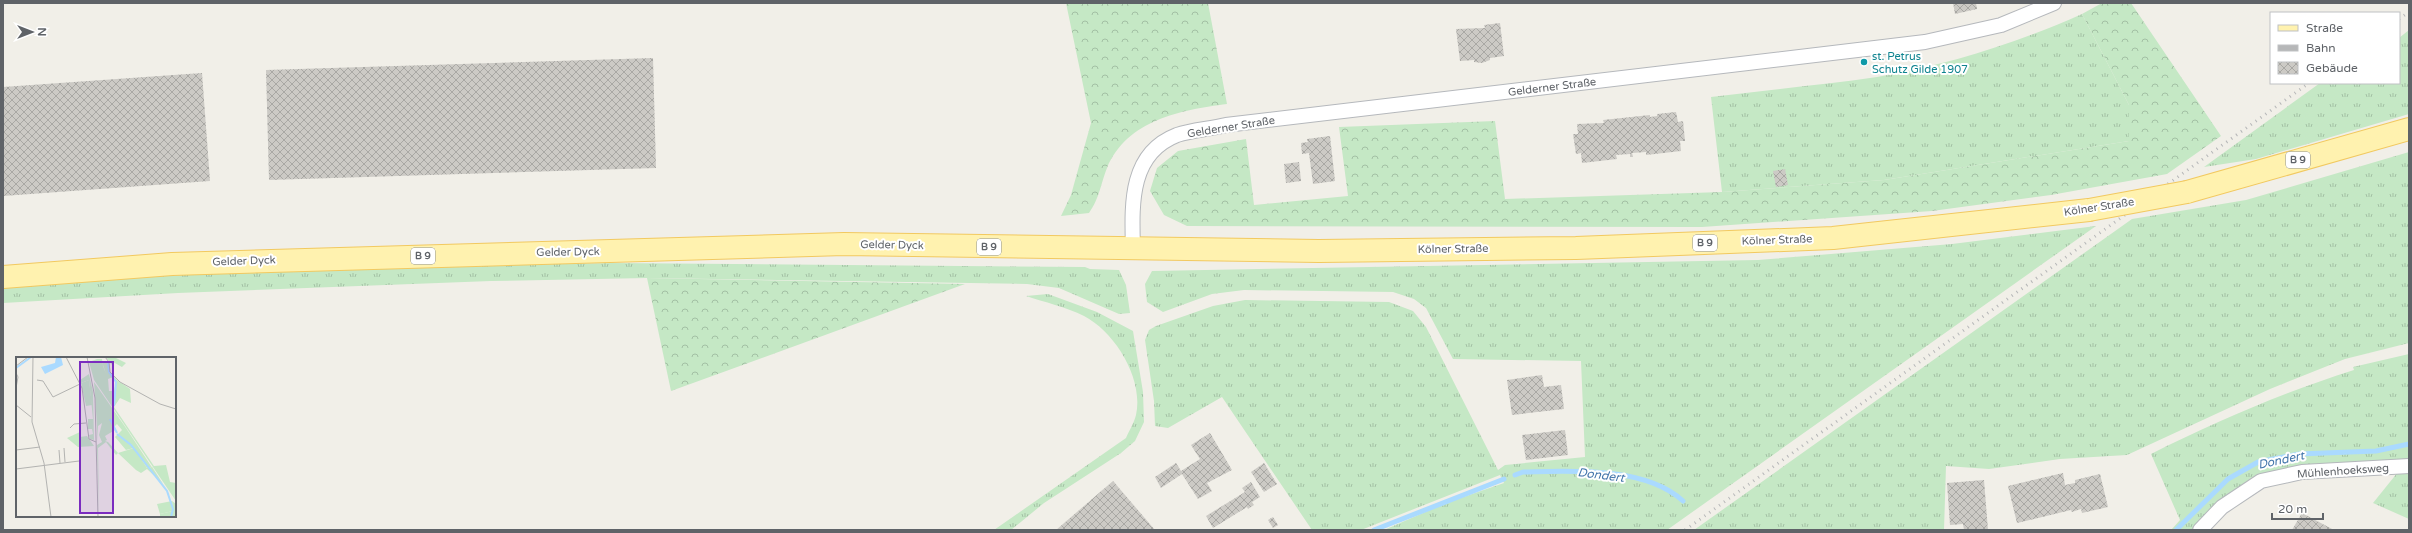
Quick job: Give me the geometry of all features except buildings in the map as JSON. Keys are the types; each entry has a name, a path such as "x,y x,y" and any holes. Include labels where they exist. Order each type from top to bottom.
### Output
{"main road":[{"name":"Kölner Straße","path":"1133,250 1320,251 1576,248 1833,238 2089,210 2187,192 2409,129"},
{"name":"Gelder Dyck","path":"3,277 172,264 844,244 1133,250"}],"street":[{"name":"Gelderner Straße","path":"1133,250 1133,194 1138,174 1148,156 1162,144 1177,135 1226,125 1925,42 2002,25 2054,3"},
{"name":"Mühlenhoeksweg","path":"2200,530 2222,507 2261,481 2302,472 2409,466"}],"green space":[{"path":"1066,3 1208,3 1227,104 1174,114 1157,120 1142,128 1128,139 1116,152 1107,168 1098,196 1089,213 1061,216 1071,195 1091,123"},
{"path":"2102,3 2131,3 2221,136 2167,174 2051,195 1932,211 1702,227 1187,226 1164,215 1150,191 1157,168 1178,151 1246,139 1254,205 1348,196 1339,127 1495,121 1505,199 1722,192 1884,180 2129,141 2129,105 2082,14"},
{"path":"2082,14 2129,105 2129,141 1884,180 1722,192 1711,97 1836,83 1904,72 2007,44"},
{"path":"2409,30 2409,114 2256,159 2204,167 2319,84 2400,84 2400,37"},
{"path":"2409,152 2409,343 2345,359 2270,389 2127,455 2060,459 1989,469 1946,466 1944,530 1694,530 2132,219 2246,200"},
{"path":"2096,226 1667,530 1384,530 1446,503 1504,483 1500,475 1361,530 1312,530 1222,397 1168,428 1155,426 1154,401 1145,340 1149,330 1156,326 1213,306 1245,300 1389,302 1413,311 1426,327 1498,470 1505,465 1585,457 1581,361 1453,359 1426,308 1414,299 1393,292 1244,290 1212,294 1163,312 1147,302 1145,284 1152,271 1758,260 1952,244"},
{"path":"612,263 1085,267 1090,269 1119,270 1126,285 1130,313 1119,314 1059,288 1027,284 647,278 491,281 178,293 3,303 3,288 155,277 307,270"},
{"path":"647,278 965,284 671,391"},
{"path":"1048,294 1097,312 1133,331 1143,392 1144,422 1135,441 1121,453 1044,503 1011,530 994,530 1126,438 1136,415 1136,387 1125,358 1116,345 1095,323 1084,316 1062,307 1026,296"},
{"path":"2409,354 2409,460 2298,468 2214,508 2193,530 2171,530 2180,520 2151,454 2251,408 2354,370 2353,367"},
{"path":"2409,470 2409,519 2373,503 2398,472"}],"waterway":[{"name":"Dondert","path":"2176,530 2228,479 2258,462 2299,454 2376,451 2409,444"},
{"name":"Dondert","path":"1515,475 1523,472 1563,471 1607,473 1628,476 1649,482 1667,490 1683,501"},
{"name":"Dondert","path":"1374,530 1504,479"}],"railway":[{"path":"2400,18 2409,12"},
{"path":"1685,530 2308,84"}],"place":[{"name":"st. Petrus Schutz Gilde 1907","path":"1864,62"}]}
